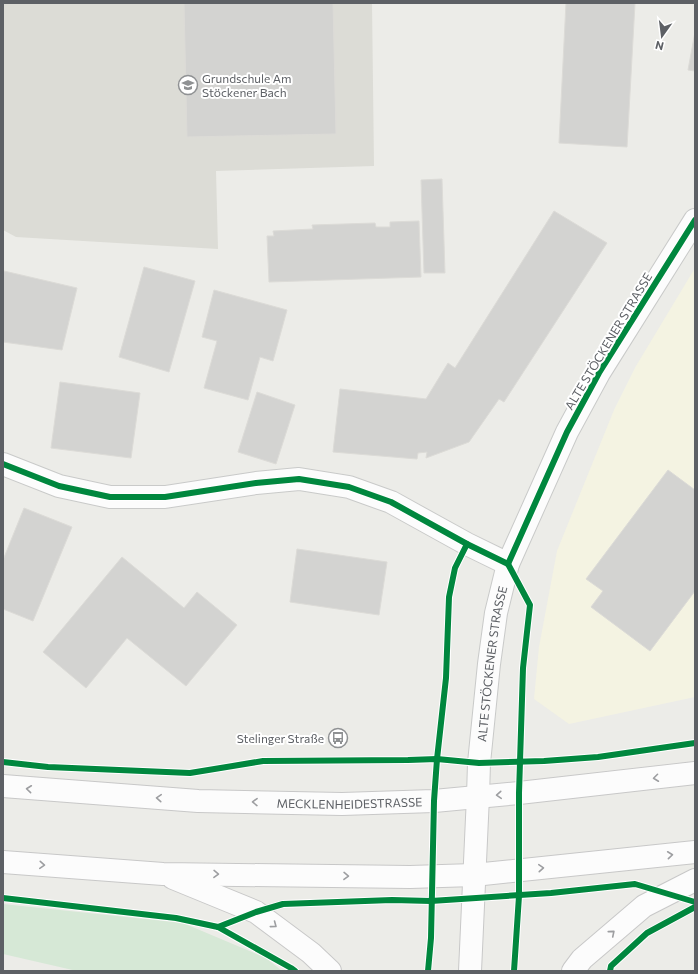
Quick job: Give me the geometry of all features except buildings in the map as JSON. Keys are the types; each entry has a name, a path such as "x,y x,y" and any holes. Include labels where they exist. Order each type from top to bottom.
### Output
{"main road":[{"name":"ALTE STÖCKENER STRASSE","path":"478,796 488,664 496,613 508,564 567,432 599,373 695,220"},
{"path":"3,464 58,486 110,497 165,497 256,483 299,480 349,487 391,502 467,544 508,564"},
{"name":"MECKLENHEIDESTRASSE","path":"3,786 198,801 342,804 409,802 544,791 695,773"},
{"path":"470,971 478,796"},
{"path":"3,862 163,874 410,877 474,875 695,852"},
{"path":"163,874 256,912 311,953 330,971"},
{"path":"573,971 582,959 644,906 695,880"}],"shaded area":[{"name":"Grundschule Am Stöckener Bach","path":"3,3 372,3 374,166 216,171 218,249 16,237 3,230"},
{"path":"695,268 695,697 569,724 534,699 539,647 557,551 614,410 636,366"},
{"path":"3,904 183,923 266,958 282,971 77,971 3,954"}],"cycle path":[{"path":"508,564 567,432 599,373 695,220"},
{"path":"3,464 59,486 110,497 165,497 256,483 299,479 349,487 391,502 467,544 508,564"},
{"path":"428,971 431,938 434,801 446,678 449,597 455,568 467,544"},
{"path":"508,564 530,605 523,668 519,793 519,896 514,971"},
{"path":"3,762 48,767 190,773 263,761 437,759 479,763 544,761 598,757 695,743"},
{"path":"218,927 256,912 283,904 392,900 431,901 551,893 635,884 695,902"},
{"path":"3,898 176,918 218,927 295,971"},
{"path":"610,971 611,966 647,933 695,907"}],"place":[{"name":"Grundschule Am Stöckener Bach","path":"188,85"},
{"name":"Stelinger Straße","path":"338,738"}]}
